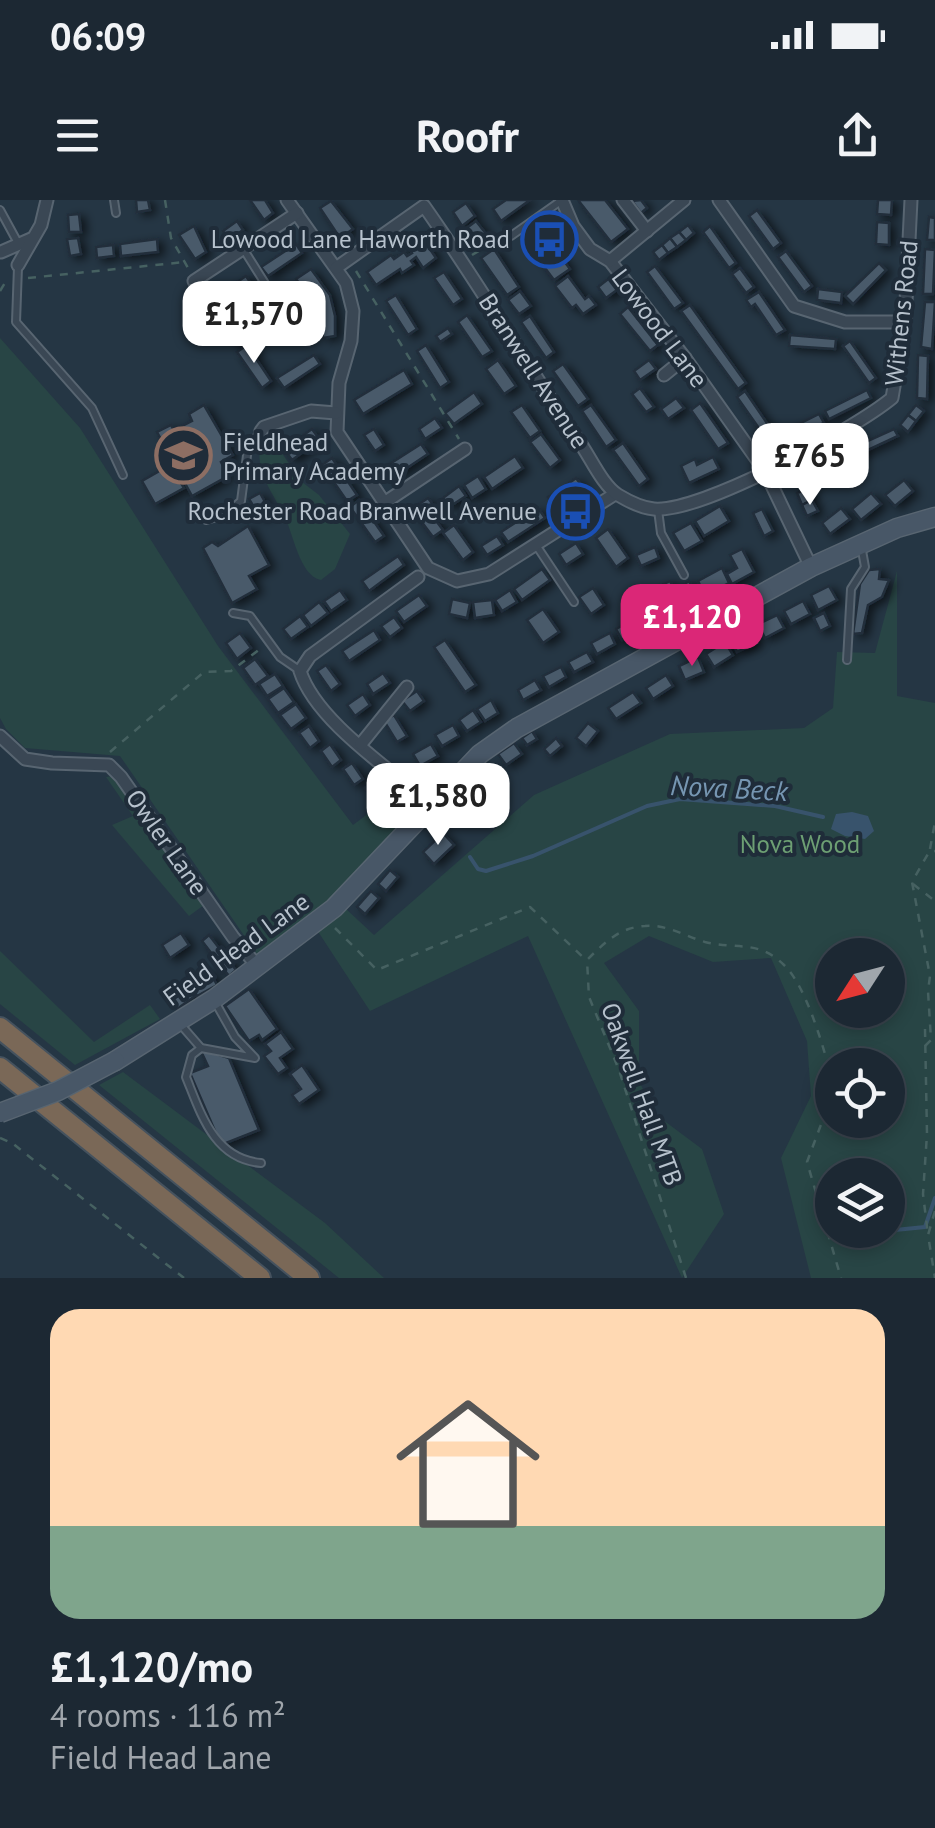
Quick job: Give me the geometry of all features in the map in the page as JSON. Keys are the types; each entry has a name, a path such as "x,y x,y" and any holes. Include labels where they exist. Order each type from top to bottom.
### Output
{"highway":[{"path":"0,1028 309,1278"},
{"path":"0,1068 260,1278"}],"main road":[{"name":"Field Head Lane","path":"0,1113 115,1061 258,967 364,879 480,754 517,728 810,567 897,528 935,517"}],"street":[{"path":"0,253 24,242 41,225 48,200"},
{"path":"288,200 346,283 352,312 351,341 339,383 337,432 428,568 457,581 489,574 615,494 658,508 695,502 765,471"},
{"name":"Lowood Lane","path":"562,200 573,226 590,248 610,261 765,471 810,567"},
{"path":"624,200 646,231"},
{"path":"610,261 684,200"},
{"path":"719,200 794,306 845,322 906,322"},
{"name":"Withens Road","path":"765,471 866,419 892,398 906,322 912,200"},
{"name":"Branwell Avenue","path":"336,268 422,203 463,262 514,348 615,494"},
{"path":"194,282 296,213"},
{"path":"18,266 24,242"},
{"path":"664,376 685,358"},
{"path":"261,432 264,426 310,410 336,413"},
{"path":"384,504 465,448"},
{"path":"418,576 310,656 300,670 304,685 316,702 430,804"},
{"path":"361,744 408,687"},
{"path":"0,736 25,759 52,764 96,764"},
{"name":"Owler Lane","path":"96,764 110,765 122,777 233,938 258,967"}],"lane":[{"path":"114,200 116,213"},
{"path":"510,236 562,200"},
{"path":"0,210 24,242"},
{"path":"243,248 293,328 276,340 257,308"},
{"path":"18,266 16,322 92,408 123,474"},
{"path":"206,520 225,515 241,501 248,448 261,432"},
{"path":"658,508 661,532 684,575"},
{"path":"535,544 574,602"},
{"path":"847,660 851,589 865,567 861,544"},
{"path":"233,613 250,616 280,657 300,670"},
{"path":"178,1023 201,1048 255,1058 235,1037 214,999"},
{"path":"201,1048 192,1055 186,1077 216,1141 249,1162 260,1162"}],"path":[{"path":"165,200 172,238 194,282"},
{"path":"463,262 500,236 510,236"},
{"path":"348,259 465,448"},
{"path":"7,280 185,262"},
{"path":"96,764 204,672 230,670 269,642"},
{"path":"925,1046 932,1040 930,976 912,883 932,852 935,822"},
{"path":"912,883 935,901"},
{"path":"323,916 377,970 530,906 586,960 612,935 646,926 678,931 705,942 745,944 770,953 787,968 815,1022 823,1048"},
{"name":"Oakwell Hall MTB","path":"586,960 589,997 619,1070 686,1278"},
{"path":"925,1030 927,1134 923,1194 935,1278"},
{"path":"0,1138 184,1278"},
{"path":"817,1138 808,1162 841,1278"},
{"path":"928,1235 935,1211"}],"green space":[{"path":"0,338 80,428 218,646 353,825 401,789 418,807 332,902 259,957 120,756 25,748 0,718"},
{"path":"269,441 350,534 335,569 321,580 313,577 302,562 263,473 260,446"},
{"name":"Nova Wood","path":"897,571 897,696 935,703 935,1278 811,1278 781,1158 811,1096 807,1041 771,958 713,962 649,936 604,963 639,1011 639,1081 655,1114 702,1149 724,1214 682,1278 528,936 370,1011 317,930 345,908 374,935 534,795 670,734 804,728 833,708 837,652 875,653"},
{"path":"113,776 204,905 189,916 112,825 133,816 106,777"},
{"path":"0,951 94,1042 150,1005 160,1019 75,1065 0,1004"},
{"path":"123,1072 325,1223 384,1278 339,1278 99,1085"}],"water":[{"path":"836,814 868,816 874,831 865,839 831,829"}],"building":[{"path":"136,200 148,200 150,210 137,212"},
{"path":"250,200 265,200 273,213 264,220"},
{"path":"506,200 530,200 501,221 493,209"},
{"path":"578,200 605,200 628,229 611,242"},
{"path":"641,200 647,208 641,213 632,201"},
{"path":"878,200 892,200 891,215 877,214"},
{"path":"331,201 353,229 340,238 320,208"},
{"path":"466,203 475,216 462,226 453,212"},
{"path":"757,210 781,243 773,249 749,216"},
{"path":"79,214 81,232 69,232 68,215"},
{"path":"929,217 935,218 935,240 927,240"},
{"path":"237,221 243,230 229,240 223,231"},
{"path":"476,221 487,235 475,245 464,230"},
{"path":"877,222 889,223 889,245 876,244"},
{"path":"688,225 694,233 686,240 679,232"},
{"path":"194,226 206,252 195,259 179,235"},
{"path":"710,226 736,263 729,268 703,232"},
{"path":"679,232 686,240 677,247 670,238"},
{"path":"419,233 436,258 423,268 416,257 411,261 414,265 376,285 367,272 391,255 394,259 404,252 407,256 412,253 405,243"},
{"path":"544,233 556,250 540,261 528,244"},
{"path":"78,238 81,254 70,256 67,239"},
{"path":"670,238 677,247 668,253 662,245"},
{"path":"157,239 158,252 121,256 120,244"},
{"path":"296,244 302,253 268,276 261,267"},
{"path":"113,245 114,256 97,258 96,247"},
{"path":"662,245 668,253 659,260 653,252"},
{"path":"494,249 519,287 507,295 481,258"},
{"path":"925,249 935,250 933,294 923,294"},
{"path":"786,251 812,286 804,292 778,257"},
{"path":"558,253 570,269 554,280 542,264"},
{"path":"879,263 886,270 853,304 845,296"},
{"path":"655,266 683,303 674,309 647,272"},
{"path":"740,268 754,287 746,293 732,274"},
{"path":"311,269 330,295 335,336 323,338 321,313 296,279"},
{"path":"444,272 462,299 453,305 434,278"},
{"path":"246,276 252,285 217,309 211,300"},
{"path":"568,276 585,299 589,296 596,305 583,314 576,305 572,308 555,286"},
{"path":"612,276 621,287 606,298 598,287"},
{"path":"287,284 312,322 300,331 293,320 298,316 280,289"},
{"path":"818,289 842,292 841,303 817,300"},
{"path":"520,291 531,306 519,314 508,300"},
{"path":"759,292 785,330 776,335 755,304 751,307 746,300"},
{"path":"396,295 417,329 408,335 386,301"},
{"path":"925,302 935,302 932,349 921,347"},
{"path":"690,305 746,383 738,389 681,311"},
{"path":"628,307 658,345 650,351 620,314"},
{"path":"467,315 492,351 482,357 458,322"},
{"path":"530,316 554,352 546,358 521,322"},
{"path":"233,317 247,338 237,344 223,324"},
{"path":"448,328 452,334 440,342 436,336"},
{"path":"790,335 836,339 835,349 789,346"},
{"path":"850,341 876,378 869,383 843,346"},
{"path":"247,345 271,381 262,388 237,352"},
{"path":"426,345 449,382 440,388 417,351"},
{"path":"314,355 320,364 284,388 277,378"},
{"path":"918,355 928,356 927,399 917,398"},
{"path":"498,360 516,386 504,394 486,369"},
{"path":"649,360 656,369 640,380 634,371"},
{"path":"563,364 588,399 578,406 553,371"},
{"path":"404,370 412,384 363,414 354,400"},
{"path":"640,388 654,407 646,412 632,394"},
{"path":"867,390 871,398 829,419 825,411"},
{"path":"745,391 771,429 763,434 737,397"},
{"path":"474,392 482,404 454,424 445,413"},
{"path":"676,398 684,408 668,419 661,409"},
{"path":"700,403 728,443 718,449 691,410"},
{"path":"204,405 233,455 221,462 228,476 192,496 157,432 171,425 174,430 192,421 189,414"},
{"path":"522,405 540,431 530,438 511,412"},
{"path":"591,405 616,440 606,447 582,411"},
{"path":"916,405 924,411 916,421 908,415"},
{"path":"819,414 824,423 781,443 777,435"},
{"path":"908,415 916,421 908,432 900,425"},
{"path":"435,418 442,428 425,439 419,429"},
{"path":"312,429 320,440 292,460 284,449"},
{"path":"374,429 384,445 375,451 364,435"},
{"path":"894,429 898,436 855,456 852,448"},
{"path":"541,434 560,460 550,468 530,442"},
{"path":"623,443 648,479 639,486 613,450"},
{"path":"421,444 428,454 392,478 385,467"},
{"path":"848,452 851,460 809,480 805,472"},
{"path":"515,456 523,468 492,489 484,477"},
{"path":"713,457 719,469 689,483 681,466 695,459 697,465"},
{"path":"332,458 357,495 347,501 322,465"},
{"path":"170,465 184,488 155,504 142,481"},
{"path":"478,476 486,489 472,498 464,485"},
{"path":"576,478 585,490 572,499 564,487"},
{"path":"904,480 913,491 895,506 885,495"},
{"path":"459,486 466,496 449,507 443,498"},
{"path":"563,487 571,499 556,509 548,497"},
{"path":"807,489 812,500 802,505 797,493"},
{"path":"260,493 270,511 260,517 249,499"},
{"path":"871,493 881,504 861,520 852,509"},
{"path":"428,498 434,506 428,510 443,530 433,537 412,509"},
{"path":"359,500 384,536 375,542 350,507"},
{"path":"812,500 818,511 807,516 802,505"},
{"path":"720,506 729,521 704,536 695,521"},
{"path":"538,508 545,518 508,542 501,532"},
{"path":"841,508 850,519 830,534 822,523"},
{"path":"762,509 773,531 764,536 753,513"},
{"path":"691,523 702,541 684,551 673,533"},
{"path":"454,525 473,552 463,560 443,533"},
{"path":"248,526 269,565 249,576 257,589 232,603 203,548 212,542 218,546"},
{"path":"608,529 628,558 616,567 596,538"},
{"path":"497,536 503,545 487,555 481,546"},
{"path":"576,543 583,554 566,565 559,554"},
{"path":"655,547 659,558 641,566 636,555"},
{"path":"742,549 754,572 732,584 727,574 737,568 730,555"},
{"path":"398,556 404,565 369,591 362,581"},
{"path":"722,568 729,583 705,595 698,581"},
{"path":"542,569 550,580 522,600 514,589"},
{"path":"880,569 879,579 889,580 882,597 868,605 862,633 853,634 860,584 869,570"},
{"path":"670,581 677,594 686,589 683,585 689,581 698,598 674,611 660,586"},
{"path":"829,586 837,600 818,610 811,595"},
{"path":"593,588 604,605 591,614 579,597"},
{"path":"340,590 347,600 331,611 324,601"},
{"path":"510,590 517,602 502,611 495,600"},
{"path":"419,595 427,606 404,622 396,611"},
{"path":"452,599 470,603 467,618 449,614"},
{"path":"492,600 494,615 475,618 473,602"},
{"path":"803,601 810,614 791,624 784,611"},
{"path":"319,602 328,613 311,626 303,615"},
{"path":"659,606 665,617 647,627 641,615"},
{"path":"543,609 559,632 543,643 527,620"},
{"path":"824,613 830,626 820,631 814,618"},
{"path":"777,615 784,628 765,638 758,624"},
{"path":"300,616 308,627 291,639 283,629"},
{"path":"394,617 402,628 390,637 381,626"},
{"path":"635,619 641,631 622,640 616,629"},
{"path":"374,630 380,640 349,661 342,651"},
{"path":"750,630 757,643 737,652 731,639"},
{"path":"240,633 251,648 237,659 226,643"},
{"path":"610,633 615,644 597,654 591,643"},
{"path":"445,640 476,685 465,692 434,647"},
{"path":"725,642 733,655 714,667 706,654"},
{"path":"587,652 593,662 574,672 568,662"},
{"path":"698,657 704,672 685,680 679,666"},
{"path":"255,659 268,676 255,685 243,668"},
{"path":"326,665 340,684 331,691 317,671"},
{"path":"561,667 566,677 549,687 543,676"},
{"path":"383,673 390,683 373,694 367,684"},
{"path":"275,674 283,686 267,696 259,684"},
{"path":"666,675 673,686 653,699 646,688"},
{"path":"535,680 541,690 523,700 518,690"},
{"path":"284,688 294,702 278,713 268,699"},
{"path":"417,691 424,701 410,711 402,701"},
{"path":"633,692 641,703 616,719 608,708"},
{"path":"363,694 370,705 355,716 347,705"},
{"path":"491,700 498,713 485,721 477,709"},
{"path":"296,704 306,718 291,729 280,715"},
{"path":"473,710 481,722 467,731 459,720"},
{"path":"394,715 407,736 397,742 384,721"},
{"path":"588,723 598,731 586,746 576,738"},
{"path":"453,725 459,736 442,746 435,735"},
{"path":"309,726 319,741 310,748 299,733"},
{"path":"532,731 537,739 527,745 522,738"},
{"path":"556,738 562,746 550,756 544,749"},
{"path":"514,743 522,754 506,765 498,754"},
{"path":"330,744 341,760 332,767 321,751"},
{"path":"431,744 438,756 420,766 413,754"},
{"path":"352,763 363,779 354,785 343,769"},
{"path":"374,781 385,796 376,803 365,788"},
{"path":"483,786 499,793 491,811 475,804"},
{"path":"443,833 454,845 434,864 423,852"},
{"path":"390,870 398,877 386,891 378,884"},
{"path":"371,891 379,898 365,914 357,907"},
{"path":"181,933 189,945 170,958 162,945"},
{"path":"209,935 236,970 229,976 202,941"},
{"path":"209,970 217,985 197,996 187,976"},
{"path":"249,989 277,1029 262,1040 259,1035 249,1041 225,1006"},
{"path":"187,990 195,996 177,1009 172,1000"},
{"path":"281,1032 293,1049 280,1058 287,1068 278,1074 264,1056 271,1051 265,1044"},
{"path":"200,1049 229,1058 259,1130 221,1145 190,1073 208,1066"},
{"path":"302,1065 319,1090 299,1104 292,1095 301,1089 290,1074"}],"waterway":[{"name":"Nova Beck","path":"470,857 478,869 486,871 533,856 647,806 680,799 775,806 823,817"},
{"path":"905,1229 925,1227 935,1198"}],"place":[{"name":"Lowood Lane Haworth Road","path":"549,239"},
{"name":"Fieldhead Primary Academy","path":"184,456"},
{"name":"Rochester Road Branwell Avenue","path":"576,511"}]}
